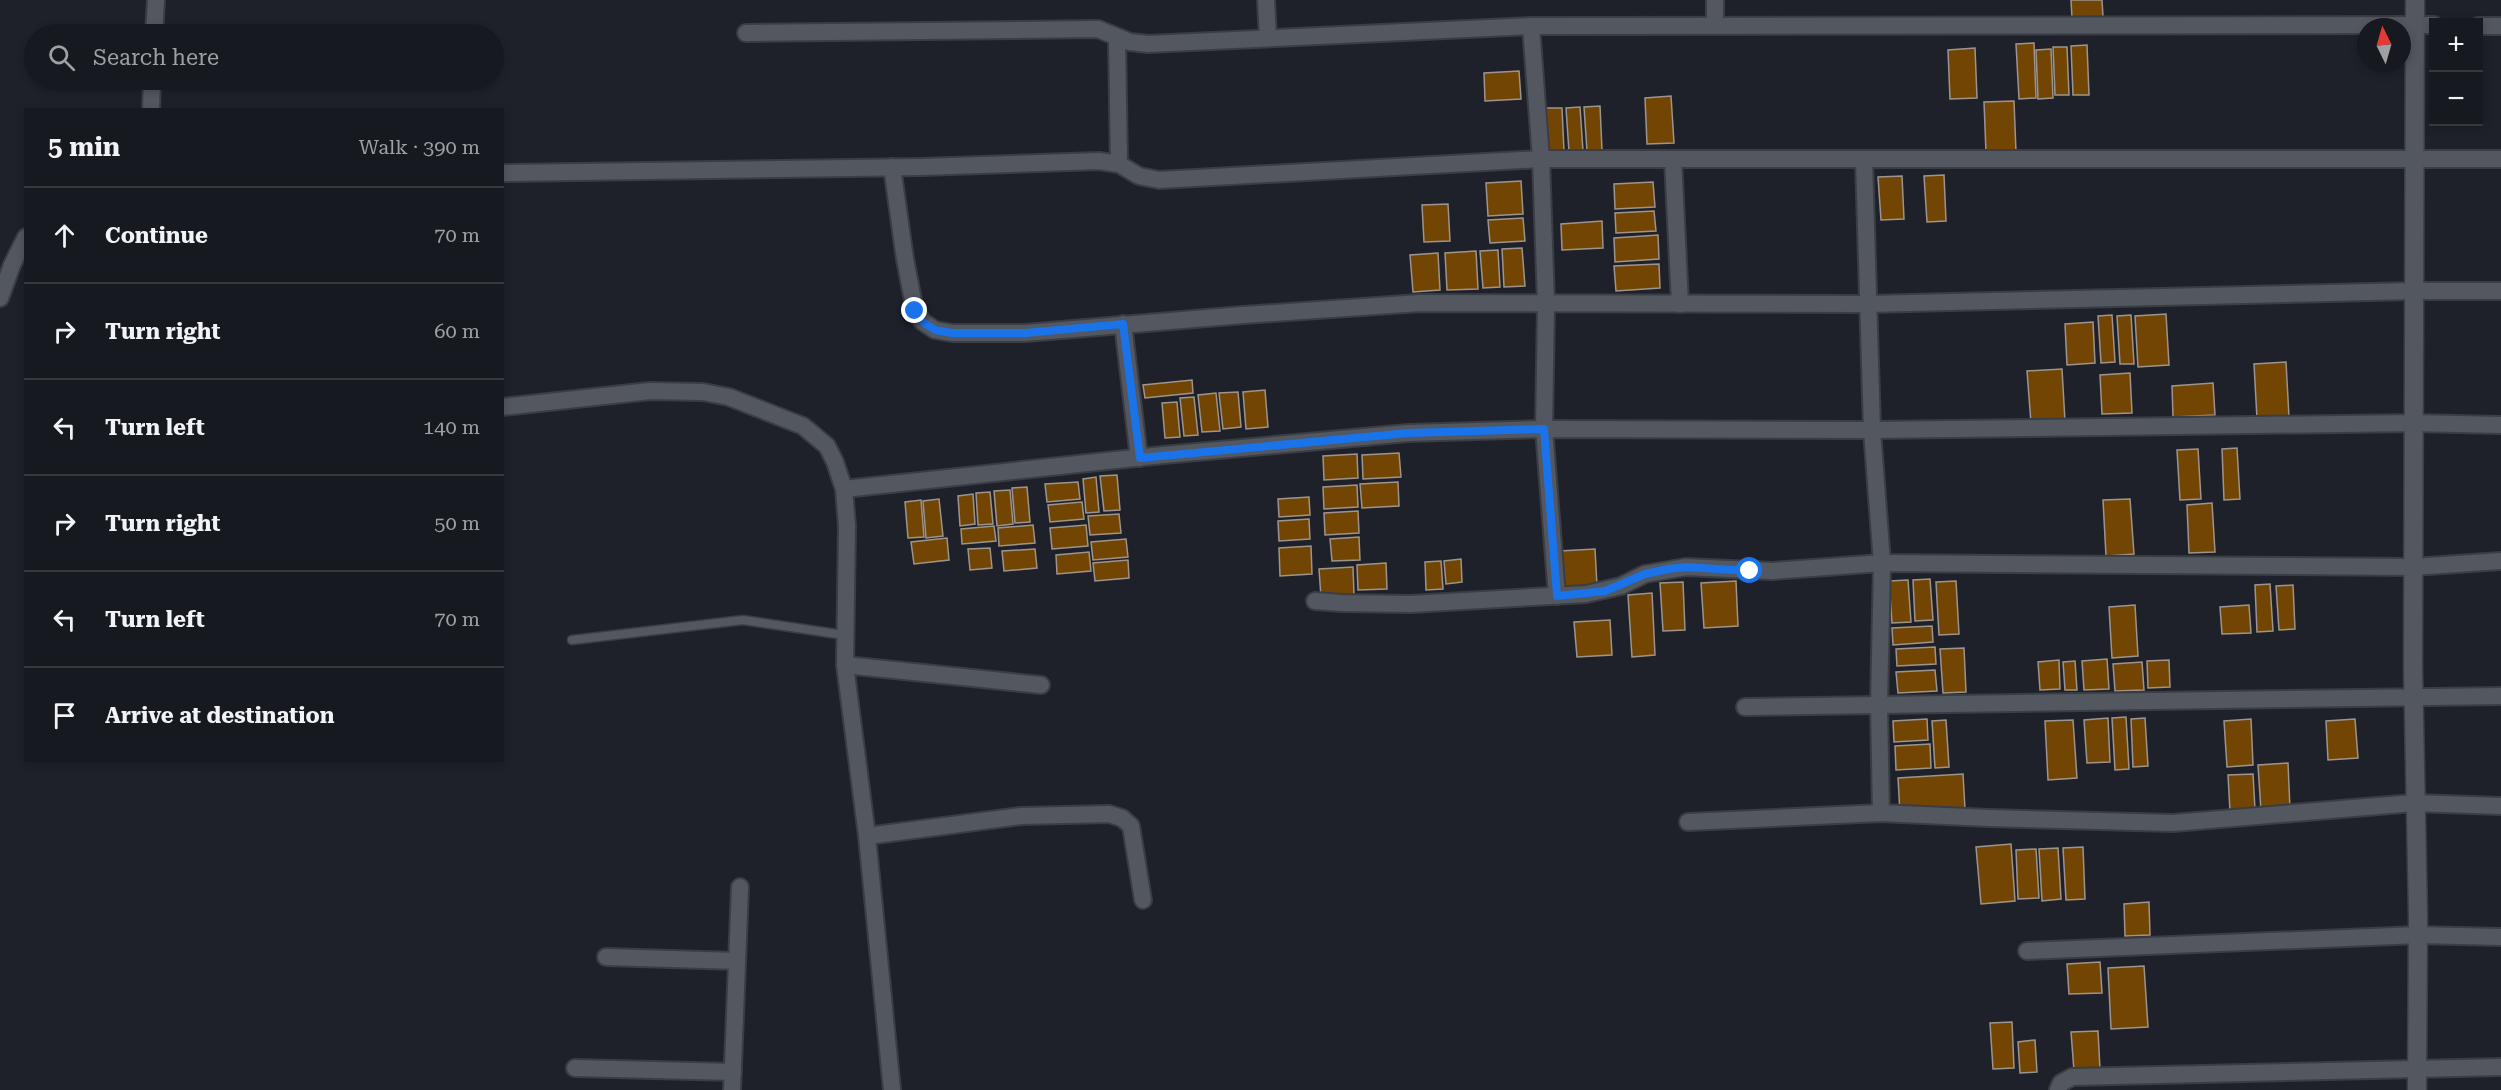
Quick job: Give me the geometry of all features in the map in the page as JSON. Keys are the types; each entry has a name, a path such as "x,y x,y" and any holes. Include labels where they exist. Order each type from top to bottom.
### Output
{"street":[{"path":"155,24 156,0"},
{"path":"1266,0 1268,38"},
{"path":"1715,0 1715,25"},
{"path":"2415,0 2424,25 2415,158 2413,423 2414,803 2418,935 2416,1090"},
{"path":"746,33 1098,29 1130,42 1148,44 1531,26 2424,25"},
{"path":"1531,26 1541,159 1546,304 1544,429 1557,596"},
{"path":"2483,26 2500,26"},
{"path":"1117,38 1119,164"},
{"path":"151,108 152,90"},
{"path":"504,173 1099,162 1119,164 1139,176 1159,180 1541,159 2501,159"},
{"path":"1673,159 1680,304"},
{"path":"1864,160 1872,430 1882,563 1879,705 1881,813"},
{"path":"892,167 904,259 915,311 923,322 935,330 952,333 1025,333 1420,303 1868,304 2501,291"},
{"path":"0,298 24,241"},
{"path":"1123,324 1140,458"},
{"path":"504,407 650,392 703,392 729,397 803,426 827,446 836,462 844,489 847,526 844,665 867,836 892,1090"},
{"path":"844,489 1408,433 1544,429 1872,430 2413,423 2501,425"},
{"path":"1315,601 1411,604 1557,596 1605,591 1645,574 1686,567 1772,571 1882,563 2413,567 2501,561"},
{"path":"844,665 1041,685"},
{"path":"1745,707 2501,696"},
{"path":"1688,822 1881,813 2173,823 2414,803 2501,806"},
{"path":"867,836 1021,816 1108,814 1122,818 1131,826 1143,900"},
{"path":"732,1090 740,887"},
{"path":"2027,951 2418,935 2501,937"},
{"path":"606,957 737,961"},
{"path":"2058,1090 2061,1083 2072,1077 2501,1067"},
{"path":"575,1068 733,1072"}],"lane":[{"path":"572,640 743,620 844,635"}],"building":[{"path":"2071,0 2102,0 2103,17 2072,18"},
{"path":"2034,43 2036,98 2019,99 2016,44"},
{"path":"2087,45 2089,95 2073,95 2071,46"},
{"path":"2053,47 2067,47 2069,95 2055,95"},
{"path":"1975,48 1977,98 1950,99 1948,50"},
{"path":"2051,49 2053,98 2038,99 2036,50"},
{"path":"1519,71 1521,99 1485,101 1484,73"},
{"path":"1671,96 1674,143 1647,144 1645,98"},
{"path":"2014,101 2016,152 1986,153 1984,102"},
{"path":"1600,106 1602,150 1587,151 1584,107"},
{"path":"1580,107 1583,151 1569,152 1566,108"},
{"path":"1546,108 1562,108 1564,151 1549,151"},
{"path":"1944,175 1946,221 1927,222 1924,176"},
{"path":"1902,176 1904,219 1881,220 1878,177"},
{"path":"1521,181 1523,214 1488,216 1486,183"},
{"path":"1653,182 1655,207 1615,209 1614,184"},
{"path":"1448,204 1450,241 1424,242 1422,205"},
{"path":"1654,211 1656,231 1616,233 1615,213"},
{"path":"1523,218 1525,241 1490,243 1488,220"},
{"path":"1602,221 1603,248 1562,250 1561,224"},
{"path":"1658,235 1659,259 1615,262 1614,238"},
{"path":"1522,248 1525,286 1504,287 1502,249"},
{"path":"1498,250 1500,287 1483,288 1480,251"},
{"path":"1476,251 1478,289 1447,290 1445,253"},
{"path":"1438,253 1440,290 1413,292 1410,255"},
{"path":"1659,264 1660,288 1616,291 1614,266"},
{"path":"2166,314 2169,365 2138,367 2135,316"},
{"path":"2112,315 2115,362 2101,363 2098,316"},
{"path":"2131,315 2134,364 2120,364 2117,316"},
{"path":"2093,322 2095,363 2067,365 2065,324"},
{"path":"2286,362 2289,417 2257,419 2254,364"},
{"path":"2062,369 2065,421 2031,423 2027,371"},
{"path":"2130,373 2132,413 2102,414 2100,375"},
{"path":"1192,380 1193,393 1145,398 1143,385"},
{"path":"2213,383 2215,415 2173,417 2172,386"},
{"path":"1265,390 1268,427 1246,429 1243,392"},
{"path":"1238,392 1241,427 1223,429 1219,393"},
{"path":"1216,393 1220,431 1202,432 1198,395"},
{"path":"1194,397 1198,435 1184,436 1180,398"},
{"path":"1177,402 1180,437 1165,438 1162,403"},
{"path":"2237,448 2240,499 2224,500 2222,449"},
{"path":"2198,449 2201,499 2180,500 2177,450"},
{"path":"1399,453 1401,477 1363,479 1362,455"},
{"path":"1357,454 1358,478 1324,480 1323,456"},
{"path":"1117,475 1120,510 1104,511 1100,476"},
{"path":"1096,477 1099,512 1086,513 1083,479"},
{"path":"1078,482 1080,499 1047,502 1045,484"},
{"path":"1398,482 1399,506 1362,508 1360,484"},
{"path":"1357,485 1358,507 1324,509 1323,487"},
{"path":"1027,487 1030,522 1015,523 1012,488"},
{"path":"1010,490 1013,524 997,526 994,491"},
{"path":"990,492 993,524 978,525 976,493"},
{"path":"973,494 975,524 960,526 958,496"},
{"path":"1309,497 1310,515 1279,517 1278,499"},
{"path":"939,499 943,536 926,538 923,501"},
{"path":"2130,499 2134,554 2106,556 2103,500"},
{"path":"921,500 924,537 908,538 905,502"},
{"path":"1082,502 1084,519 1050,522 1048,505"},
{"path":"2212,503 2215,552 2189,553 2187,505"},
{"path":"1358,511 1359,533 1325,535 1324,513"},
{"path":"1119,514 1121,533 1090,535 1088,516"},
{"path":"1309,519 1310,539 1279,541 1278,521"},
{"path":"1033,525 1035,543 999,546 998,528"},
{"path":"1086,525 1088,546 1052,549 1050,528"},
{"path":"994,526 996,541 962,544 961,529"},
{"path":"1359,537 1360,560 1332,561 1330,539"},
{"path":"947,538 949,560 914,564 911,542"},
{"path":"1126,539 1128,557 1093,560 1091,542"},
{"path":"1311,546 1312,574 1280,576 1279,548"},
{"path":"990,548 992,568 970,570 968,549"},
{"path":"1035,549 1037,568 1004,571 1002,551"},
{"path":"1595,549 1597,586 1562,588 1560,551"},
{"path":"1089,552 1091,571 1057,574 1056,555"},
{"path":"1461,559 1462,582 1446,584 1444,561"},
{"path":"1128,560 1129,578 1095,581 1093,563"},
{"path":"1441,561 1443,589 1426,590 1425,562"},
{"path":"1386,563 1387,589 1358,590 1357,565"},
{"path":"1353,567 1354,595 1321,597 1319,569"},
{"path":"1930,579 1933,620 1915,621 1913,580"},
{"path":"1908,580 1911,622 1892,623 1889,581"},
{"path":"1736,581 1738,626 1704,628 1701,583"},
{"path":"1956,581 1959,634 1939,635 1936,582"},
{"path":"1683,582 1685,630 1663,631 1660,583"},
{"path":"2270,584 2273,631 2257,632 2255,585"},
{"path":"2293,585 2295,629 2279,630 2276,586"},
{"path":"1652,593 1655,655 1632,657 1628,595"},
{"path":"2135,605 2138,656 2112,658 2109,607"},
{"path":"2249,605 2251,633 2222,634 2220,607"},
{"path":"1610,620 1612,655 1577,657 1574,622"},
{"path":"1932,626 1933,642 1893,645 1892,628"},
{"path":"1935,647 1936,664 1897,666 1896,649"},
{"path":"1964,648 1966,692 1943,693 1940,649"},
{"path":"2107,659 2109,689 2084,690 2082,661"},
{"path":"2059,660 2060,689 2040,690 2038,662"},
{"path":"2169,660 2170,687 2148,688 2147,661"},
{"path":"2075,661 2077,690 2065,690 2063,662"},
{"path":"2142,662 2144,690 2115,691 2113,664"},
{"path":"1935,670 1937,691 1898,693 1896,672"},
{"path":"2126,717 2129,769 2115,770 2112,718"},
{"path":"2108,718 2110,762 2087,763 2084,720"},
{"path":"2145,718 2148,766 2133,767 2131,719"},
{"path":"1927,719 1928,740 1894,742 1893,721"},
{"path":"2251,719 2253,765 2227,767 2224,721"},
{"path":"2355,719 2358,758 2328,760 2326,721"},
{"path":"1946,720 1949,767 1935,768 1932,721"},
{"path":"2073,720 2077,778 2048,780 2045,721"},
{"path":"1930,744 1931,768 1896,770 1895,746"},
{"path":"2288,763 2290,809 2261,811 2258,765"},
{"path":"1963,774 1965,809 1900,813 1898,778"},
{"path":"2253,774 2255,809 2230,811 2228,775"},
{"path":"2011,844 2015,901 1981,904 1976,847"},
{"path":"2083,847 2085,899 2066,900 2063,848"},
{"path":"2058,848 2061,899 2042,901 2039,849"},
{"path":"2036,849 2039,898 2018,899 2016,850"},
{"path":"2149,902 2150,935 2125,936 2124,904"},
{"path":"2100,962 2102,993 2069,994 2067,964"},
{"path":"2144,966 2148,1027 2111,1029 2108,968"},
{"path":"2012,1022 2014,1068 1993,1069 1990,1023"},
{"path":"2098,1031 2100,1069 2074,1071 2071,1032"},
{"path":"2035,1040 2037,1072 2020,1073 2018,1042"}],"route":[{"path":"915,311 923,322 935,330 952,333 1025,333 1123,324 1140,458 1408,433 1544,429 1557,596 1605,591 1645,574 1668,569 1686,567 1750,571"}]}
